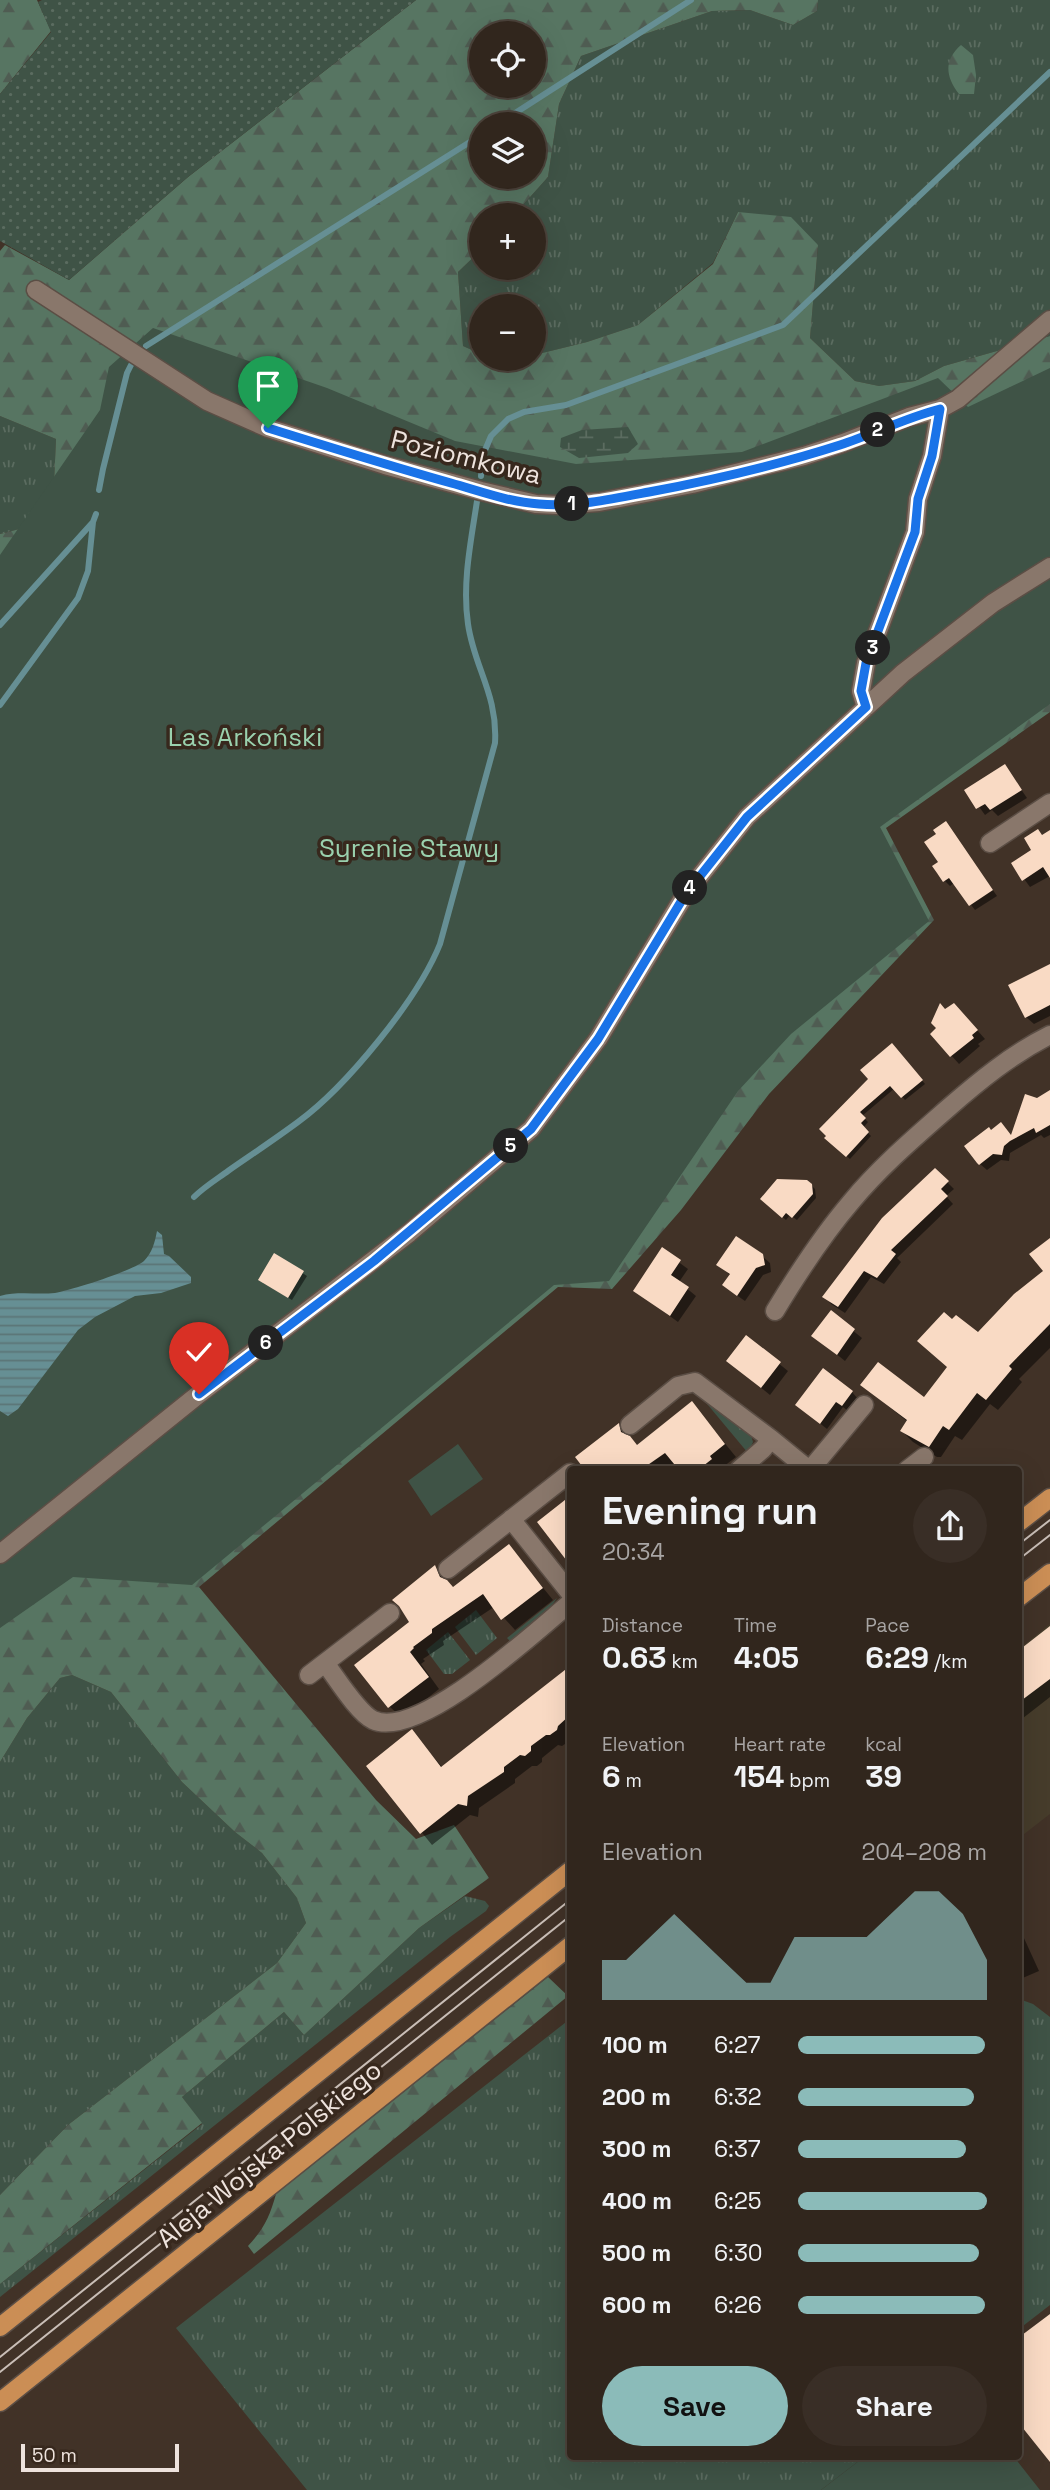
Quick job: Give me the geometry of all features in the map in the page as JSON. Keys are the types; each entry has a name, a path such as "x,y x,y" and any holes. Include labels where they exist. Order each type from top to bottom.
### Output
{"main road":[{"path":"1022,1520 1050,1497"},
{"path":"1022,1595 1050,1573"},
{"name":"Aleja Wojska Polskiego","path":"0,2327 567,1873"},
{"name":"Aleja Wojska Polskiego","path":"0,2402 567,1948"}],"street":[{"name":"Poziomkowa","path":"36,290 207,401 268,428 386,465 536,504 557,505 599,502 692,484 804,456 940,409 958,399 1050,320"},
{"path":"866,707 861,691 866,663 915,532 918,499 932,456 940,409"},
{"path":"0,1554 199,1394 374,1261 531,1129 598,1039 692,885 747,817 903,673 985,609 1050,567"},
{"path":"990,843 1050,803"},
{"path":"775,1311 823,1237 882,1168 984,1077 1016,1053 1050,1035"},
{"path":"630,1425 678,1386 695,1382 804,1466"},
{"path":"812,1466 864,1405"},
{"path":"744,1466 771,1439"},
{"path":"912,1466 924,1457"},
{"path":"448,1570 567,1475"},
{"path":"511,1519 567,1589"},
{"path":"325,1662 371,1719 388,1723 400,1721 448,1700 567,1605"},
{"path":"309,1675 390,1613"}],"shaded area":[{"path":"1050,1624 1050,1814 1022,1836 1022,1647"}],"green space":[{"path":"0,0 37,0 51,31 0,94"},
{"name":"Syrenie Stawy","path":"416,0 818,0 817,11 793,25 750,10 712,11 581,56 559,104 546,179 546,112 469,112 469,189 537,189 525,203 469,203 469,261 458,272 463,346 469,349 469,371 546,371 546,352 638,325 713,264 738,212 791,217 818,245 810,338 855,381 879,386 915,381 944,366 1050,336 1050,712 886,828 934,920 769,1094 681,1210 612,1289 558,1287 199,1587 376,1800 416,1839 454,1825 489,1878 419,1928 304,2035 284,2012 182,2097 202,2123 0,2284 0,2195 68,2125 277,1963 306,1923 297,1898 262,1853 235,1832 182,1782 111,1692 72,1675 60,1678 27,1718 0,1762 0,534 23,528 54,483 56,439 0,416 0,251 5,245 69,280 188,177"},
{"path":"416,0 188,177 69,280 0,241 0,94 51,32 38,2"},
{"path":"818,0 1050,0 1050,336 944,366 915,381 879,386 855,381 810,338 818,245 738,212 713,263 638,325 546,352 546,294 469,294 469,349 463,346 458,272 469,261 469,280 546,280 546,203 525,203 537,189 546,189 559,104 581,56 712,11 750,10 793,25 817,11"},
{"path":"961,45 973,55 976,75 974,94 959,94 949,75 949,62"},
{"name":"Syrenie Stawy","path":"153,328 327,388 455,441 576,464 742,452 938,378 968,407 1050,368 1050,704 880,827 929,921 791,1034 738,1091 609,1281 554,1285 192,1585 73,1577 0,1628 0,555 100,410 109,367"},
{"path":"0,416 56,439 54,483 23,528 0,534"},
{"path":"628,427 638,444 628,453 579,458 560,447 561,438 582,430"},
{"path":"698,1393 750,1432 753,1442 748,1453"},
{"path":"458,1444 483,1479 431,1516 408,1481"},
{"path":"557,1598 550,1608 510,1641 507,1638"},
{"path":"476,1610 497,1638 476,1655 455,1627"},
{"path":"448,1632 470,1660 452,1674 444,1674 426,1650"},
{"path":"72,1675 111,1692 182,1782 235,1832 262,1853 297,1898 306,1923 277,1963 68,2125 0,2195 0,1762 27,1718 60,1678"},
{"path":"465,1896 485,1901 489,1906 0,2297 0,2284 202,2124 182,2097 284,2012 304,2035 419,1928"},
{"path":"548,1977 567,1995 254,2254 248,2246 266,2222 276,2194"},
{"path":"1022,2000 1033,2004 1050,2017 1050,2305 1022,2327"},
{"path":"567,2021 567,2460 860,2460 821,2490 307,2490 176,2328"},
{"path":"860,2460 1016,2460 1040,2490 821,2490"}],"water":[{"path":"157,1231 162,1235 164,1254 191,1277 191,1283 161,1293 135,1296 95,1317 78,1330 18,1409 8,1416 0,1411 0,1296 55,1293 127,1270 147,1258"}],"building":[{"path":"1005,764 1022,790 990,810 985,804 976,809 964,790"},
{"path":"946,821 993,890 969,906 949,878 943,882 932,866 938,862 924,842 936,834 933,830"},
{"path":"1038,829 1042,835 1050,830 1050,878 1043,867 1022,881 1011,863 1031,850 1024,838"},
{"path":"1050,964 1050,1005 1025,1018 1008,985"},
{"path":"940,1003 945,1009 954,1003 978,1030 972,1035 974,1038 950,1057 930,1034 936,1028 931,1023"},
{"path":"892,1043 923,1080 901,1098 890,1086 860,1112 866,1118 861,1123 869,1132 846,1157 824,1138 826,1136 819,1129 868,1079 860,1070"},
{"path":"1050,1090 1050,1125 1036,1133 1034,1128 1010,1141 1004,1146 1002,1155 993,1154 979,1165 964,1146 989,1127 991,1130 1001,1122 1011,1135 1025,1094 1037,1098"},
{"path":"935,1168 949,1181 941,1189 948,1196 891,1250 896,1254 877,1278 864,1271 838,1307 822,1297 882,1218"},
{"path":"777,1179 807,1180 812,1184 813,1194 792,1218 786,1213 782,1218 760,1199"},
{"path":"736,1236 763,1254 765,1265 756,1268 737,1296 722,1285 730,1274 716,1265"},
{"path":"1050,1238 1050,1324 1009,1366 1012,1369 986,1400 977,1393 949,1430 943,1426 929,1447 900,1431 907,1420 860,1385 878,1362 924,1397 947,1367 917,1341 944,1312 952,1319 956,1315 978,1332 1014,1294 1043,1271 1029,1254"},
{"path":"662,1247 681,1260 671,1275 689,1287 670,1316 633,1291"},
{"path":"274,1253 304,1271 288,1298 258,1280"},
{"path":"831,1310 855,1329 837,1355 811,1336"},
{"path":"746,1335 781,1362 761,1388 726,1361"},
{"path":"823,1368 853,1391 842,1406 836,1402 820,1424 795,1405"},
{"path":"692,1401 725,1444 710,1456 712,1459 703,1466 676,1466 665,1453 646,1466 582,1466 575,1457 619,1423 621,1432 630,1436 637,1445"},
{"path":"567,1498 567,1561 537,1522"},
{"path":"509,1544 543,1588 501,1620 483,1594 432,1629 432,1633 410,1652 429,1677 388,1708 354,1665 409,1622 392,1600 435,1565 440,1577 453,1587"},
{"path":"1050,1626 1050,1679 1022,1700 1022,1648"},
{"path":"567,1668 567,1718 557,1730 531,1746 531,1751 525,1756 520,1755 504,1767 504,1772 468,1796 467,1806 458,1804 420,1834 366,1766 412,1729 441,1767"},
{"path":"1050,2314 1050,2462 1022,2427 1022,2335"}],"waterway":[{"path":"517,112 691,0"},
{"path":"481,476 483,455 491,436 508,419 524,412 566,405 783,325 1050,72"},
{"path":"146,346 469,143"},
{"path":"99,490 131,365"},
{"path":"194,1197 298,1122 337,1087 398,1015 430,966 440,944 495,743 493,710 475,654 466,609 468,562 477,501"},
{"path":"0,625 93,522 96,514"},
{"path":"0,705 78,598 88,571 93,522"}],"tram line":[{"path":"1022,1542 1050,1520"},
{"path":"1022,1557 1050,1535"},
{"path":"0,2357 567,1902"},
{"path":"0,2372 567,1918"}],"route":[{"path":"199,1394 410,1233 531,1129 598,1039 685,895 747,817 866,707 861,691 866,663 915,532 918,499 932,456 940,409 804,456 692,484 599,502 557,505 511,499 386,465 268,428"}],"park label":[{"name":"Las Arkoński","path":"245,737"}]}
